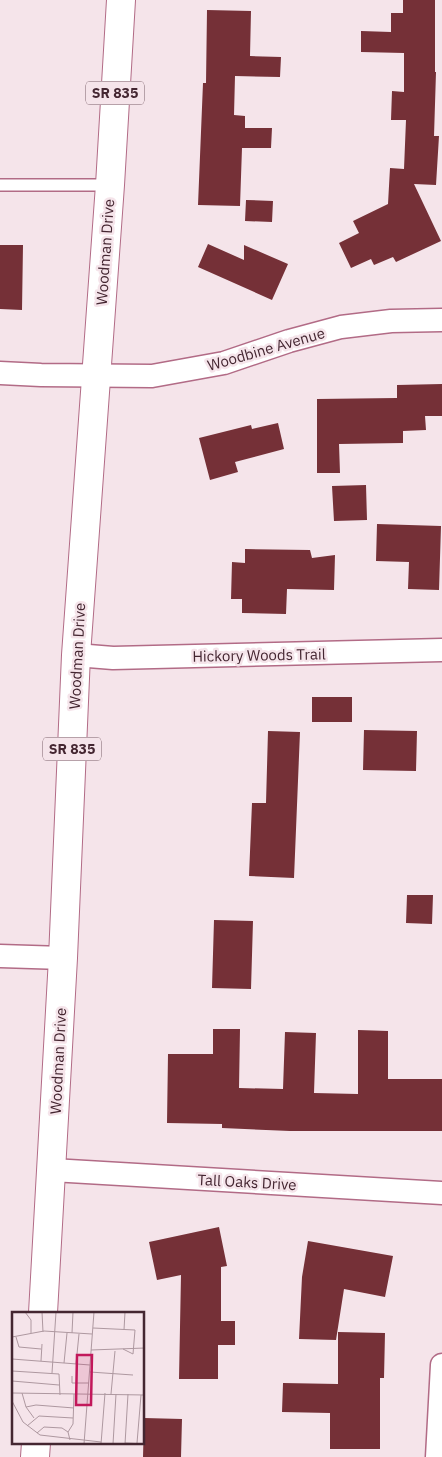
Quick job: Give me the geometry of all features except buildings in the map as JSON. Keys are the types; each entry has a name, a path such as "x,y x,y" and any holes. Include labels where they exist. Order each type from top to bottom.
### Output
{"main road":[{"name":"Woodman Drive","path":"43,1312 63,958 76,655 110,185 121,0"},
{"path":"35,1457 36,1444"}],"street":[{"name":"Woodbine Avenue","path":"0,373 152,376 224,363 289,341 341,328 391,321 442,320"},
{"name":"Hickory Woods Trail","path":"76,655 113,658 442,650"},
{"path":"0,956 63,958"},
{"name":"Tall Oaks Drive","path":"52,1170 442,1193"},
{"path":"437,1457 442,1365"}],"lane":[{"path":"0,185 110,185"}]}
